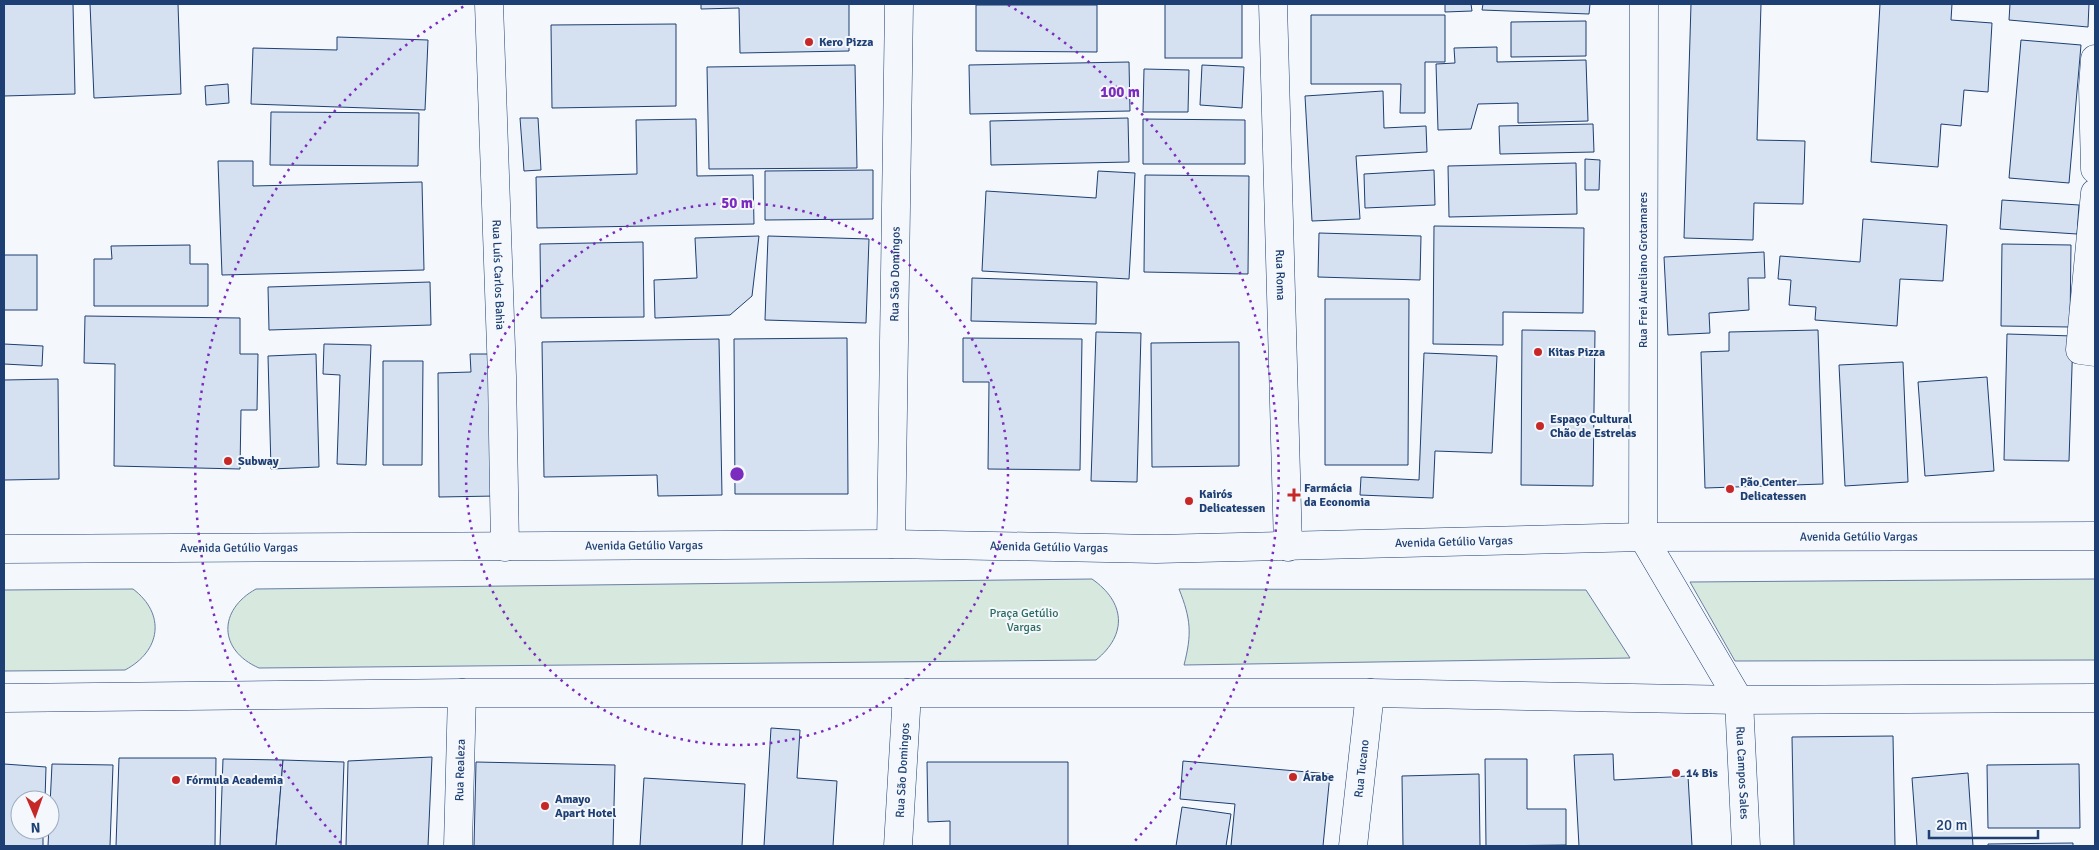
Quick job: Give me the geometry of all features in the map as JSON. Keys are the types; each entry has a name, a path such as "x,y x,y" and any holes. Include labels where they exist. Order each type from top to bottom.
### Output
{"main road":[{"name":"Rua Luís Carlos Bahia","path":"489,4 502,366 505,547"},
{"name":"Rua São Domingos","path":"892,544 899,4"},
{"name":"Rua Roma","path":"1273,4 1288,547"},
{"name":"Rua Frei Aureliano Grotamares","path":"1643,537 1644,4"},
{"path":"2095,60 2093,87 2095,169"},
{"path":"2095,193 2080,350 2095,352"},
{"name":"Avenida Getúlio Vargas","path":"4,549 892,544 1156,549 1643,537 2095,536"},
{"path":"1643,537 1739,700"},
{"path":"4,698 462,693 1370,693 1739,700 2095,698"},
{"name":"Rua Realeza","path":"458,846 462,693"},
{"name":"Rua Tucano","path":"1353,846 1370,693"},
{"name":"Rua São Domingos","path":"898,846 907,694"},
{"name":"Rua Campos Sales","path":"1739,700 1746,846"}],"green space":[{"name":"Praça Getúlio Vargas","path":"1092,579 1111,598 1118,618 1114,640 1096,660 259,668 236,651 230,641 228,630 229,618 235,608 256,589"},
{"path":"2095,579 2095,660 1735,661 1690,582"},
{"path":"133,589 144,599 151,610 155,632 152,643 146,653 125,670 4,671 4,590"},
{"path":"1179,589 1586,590 1630,658 1184,665 1189,627 1186,609"}],"building":[{"path":"4,4 73,4 75,94 4,96"},
{"path":"90,4 178,4 181,94 94,98"},
{"path":"701,4 849,4 849,51 740,53 739,8 701,9"},
{"path":"1165,4 1242,4 1242,58 1165,58"},
{"path":"1445,4 1471,4 1472,11 1445,12"},
{"path":"1483,4 1590,4 1589,14 1482,10"},
{"path":"1691,4 1761,4 1757,140 1805,141 1803,204 1754,203 1753,240 1684,238"},
{"path":"1880,4 1952,4 1951,20 1992,23 1988,92 1964,90 1961,126 1941,124 1938,167 1871,162"},
{"path":"2010,4 2089,4 2088,27 2009,20"},
{"path":"976,5 1097,5 1097,52 976,51"},
{"path":"1311,15 1445,15 1445,62 1425,62 1425,113 1400,113 1401,84 1311,84"},
{"path":"1586,21 1586,56 1511,57 1511,22"},
{"path":"676,24 676,106 552,108 551,25"},
{"path":"337,37 428,40 425,110 251,104 253,48 337,50"},
{"path":"2021,40 2081,45 2069,183 2009,178"},
{"path":"1497,47 1497,62 1586,60 1588,121 1518,123 1518,103 1478,104 1471,129 1438,130 1436,64 1455,63 1454,48"},
{"path":"1129,62 1130,111 970,114 969,65"},
{"path":"855,65 857,168 709,169 707,67"},
{"path":"1202,65 1244,67 1242,108 1200,105"},
{"path":"1144,69 1189,70 1188,112 1143,112"},
{"path":"228,84 229,103 206,105 205,86"},
{"path":"1383,91 1384,128 1426,126 1427,152 1356,156 1360,219 1312,221 1305,96"},
{"path":"271,112 419,113 418,166 270,165"},
{"path":"520,118 538,118 541,170 524,171"},
{"path":"1128,118 1129,162 991,165 990,121"},
{"path":"696,119 697,176 753,175 754,224 537,228 536,177 637,174 636,120"},
{"path":"1143,119 1245,120 1245,164 1143,164"},
{"path":"1593,124 1594,152 1500,154 1499,126"},
{"path":"1585,159 1600,160 1599,190 1585,190"},
{"path":"218,161 253,161 253,186 422,182 424,270 222,275"},
{"path":"1576,163 1577,214 1449,217 1448,166"},
{"path":"873,170 873,219 765,220 765,171"},
{"path":"1434,170 1435,205 1365,208 1364,174"},
{"path":"1098,171 1135,173 1129,279 982,271 986,191 1096,198"},
{"path":"1145,175 1249,176 1248,274 1144,272"},
{"path":"2002,200 2079,205 2077,234 2000,229"},
{"path":"1863,219 1947,225 1943,281 1900,279 1897,326 1815,320 1816,307 1789,305 1791,280 1778,279 1780,256 1860,262"},
{"path":"1434,226 1584,228 1583,313 1503,312 1503,345 1433,344"},
{"path":"1319,233 1421,236 1420,280 1318,277"},
{"path":"759,236 752,296 730,315 655,318 654,280 697,278 695,238"},
{"path":"768,236 869,239 866,323 765,320"},
{"path":"643,242 644,317 541,318 540,244"},
{"path":"2002,244 2071,245 2070,327 2001,326"},
{"path":"190,245 190,264 208,264 208,306 94,306 94,259 112,259 111,246"},
{"path":"1764,252 1765,278 1748,278 1749,310 1709,313 1710,333 1668,335 1664,257"},
{"path":"4,255 37,255 37,310 4,310"},
{"path":"972,278 1097,282 1096,324 971,321"},
{"path":"430,282 431,325 269,330 268,287"},
{"path":"1325,299 1409,299 1408,465 1325,465"},
{"path":"85,316 240,318 240,354 258,354 257,410 241,410 240,469 114,466 115,364 84,363"},
{"path":"1522,330 1595,331 1593,486 1521,485"},
{"path":"1818,330 1823,484 1705,488 1701,352 1729,351 1729,332"},
{"path":"1096,332 1141,333 1137,482 1091,481"},
{"path":"2007,334 2073,336 2069,461 2004,460"},
{"path":"847,338 848,494 735,494 734,339"},
{"path":"963,338 1082,339 1080,470 988,469 989,382 963,382"},
{"path":"719,339 722,495 658,496 657,475 544,477 542,342"},
{"path":"1239,342 1239,466 1152,467 1151,343"},
{"path":"4,344 43,346 42,366 4,364"},
{"path":"324,344 371,345 366,465 337,464 340,375 323,374"},
{"path":"1424,353 1497,356 1492,453 1435,451 1433,498 1360,495 1361,477 1419,480"},
{"path":"316,354 319,467 271,469 268,356"},
{"path":"470,354 494,354 496,496 439,497 438,373 471,372"},
{"path":"383,361 423,361 422,465 383,465"},
{"path":"1903,362 1908,482 1845,486 1839,365"},
{"path":"1987,377 1994,471 1925,476 1918,382"},
{"path":"58,379 59,479 4,480 4,380"},
{"path":"771,728 800,730 797,778 837,781 833,846 764,846"},
{"path":"1893,736 1895,846 1794,846 1792,737"},
{"path":"1613,754 1614,780 1688,776 1692,846 1579,846 1574,755"},
{"path":"432,757 428,846 346,846 348,761"},
{"path":"119,758 216,758 215,846 116,846"},
{"path":"223,759 283,760 276,846 220,846"},
{"path":"1485,759 1527,759 1527,809 1566,809 1566,845 1486,846"},
{"path":"283,760 344,762 341,846 276,846"},
{"path":"1183,761 1330,774 1323,846 1231,846 1235,804 1180,799"},
{"name":"Amayo Apart Hotel","path":"476,762 615,765 613,846 474,846"},
{"path":"927,762 1068,762 1068,846 950,846 950,821 928,822"},
{"path":"4,764 46,767 45,790 10,790 10,840 43,840 43,846 4,846"},
{"path":"52,764 113,765 110,846 48,846 48,840 60,840 60,790 51,790"},
{"path":"2079,764 2080,828 1988,828 1987,765"},
{"path":"1968,773 1973,846 1917,846 1912,778"},
{"path":"1479,774 1480,846 1403,846 1402,776"},
{"path":"644,778 745,784 742,846 640,846"},
{"path":"1182,807 1231,814 1226,846 1176,846"},
{"path":"2073,843 2073,846 1988,846 1988,844"}],"place":[{"name":"Kero Pizza","path":"809,42"},
{"name":"Kitas Pizza","path":"1538,352"},
{"name":"Espaço Cultural Chão de Estrelas","path":"1540,426"},
{"name":"Subway","path":"228,461"},
{"name":"Pão Center Delicatessen","path":"1730,489"},
{"name":"Farmácia da Economia","path":"1294,495"},
{"name":"Kairós Delicatessen","path":"1189,501"},
{"name":"14 Bis","path":"1676,773"},
{"name":"Árabe","path":"1293,777"},
{"name":"Fórmula Academia","path":"176,780"},
{"name":"Amayo Apart Hotel","path":"545,806"}]}
